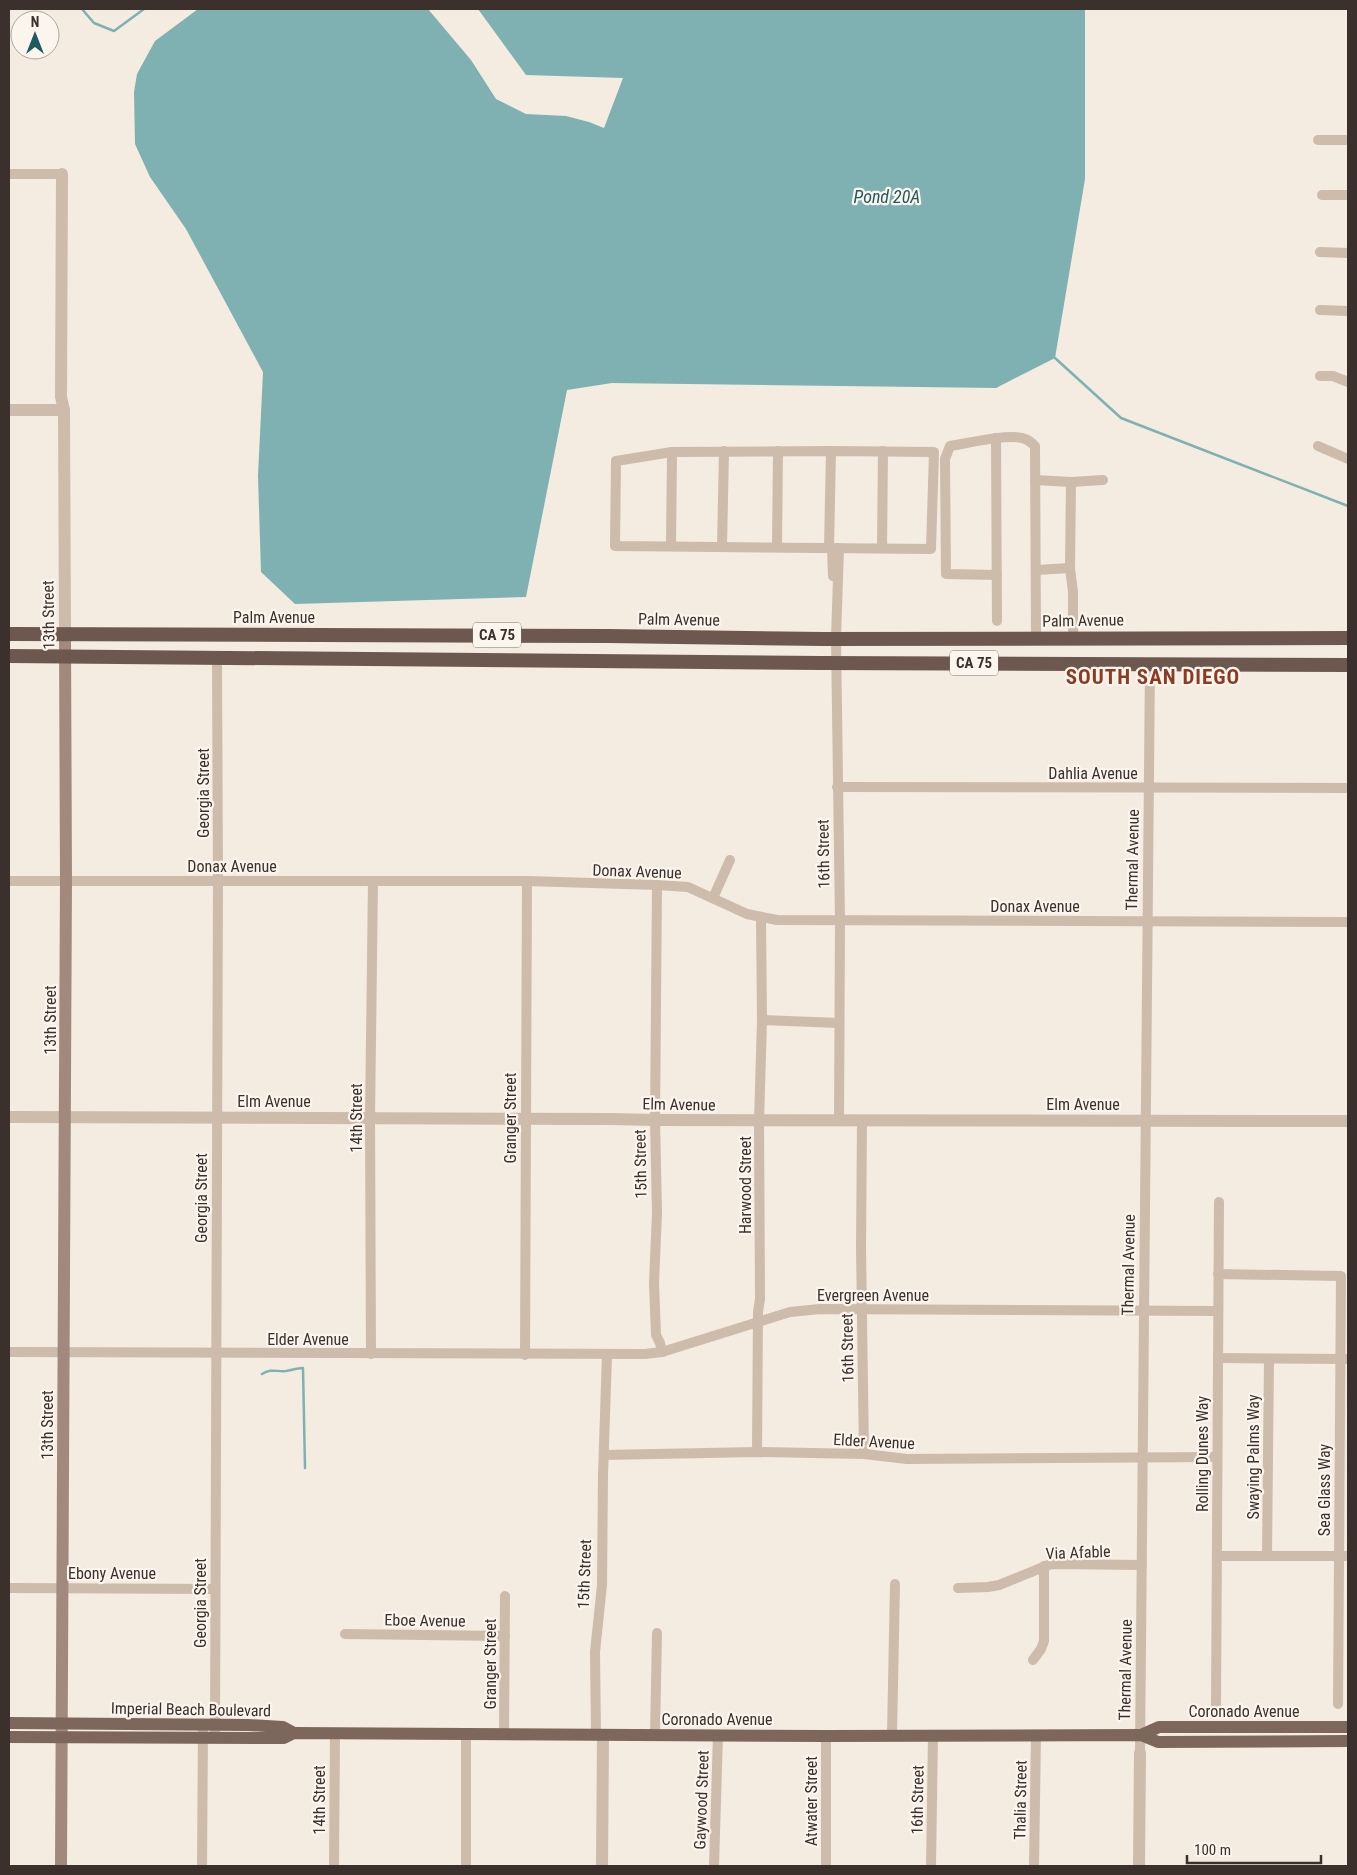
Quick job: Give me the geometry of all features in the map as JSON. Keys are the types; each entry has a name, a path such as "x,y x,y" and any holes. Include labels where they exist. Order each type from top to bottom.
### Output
{"highway":[{"name":"Palm Avenue","path":"9,634 836,638 1348,638"},
{"name":"CA 75","path":"9,656 217,659 1348,665"}],"main road":[{"name":"13th Street","path":"61,1866 66,1117 65,634"},
{"name":"Imperial Beach Boulevard","path":"9,1723 209,1724 283,1727 294,1733"},
{"name":"Coronado Avenue","path":"1141,1735 1159,1727 1348,1727"},
{"name":"Coronado Avenue","path":"294,1733 826,1736 1141,1735 1158,1742 1348,1741"},
{"name":"Imperial Beach Boulevard","path":"9,1737 284,1738 294,1733"}],"street":[{"path":"1318,140 1348,140"},
{"path":"9,174 62,174"},
{"name":"13th Street","path":"62,174 61,397 64,410 65,634"},
{"path":"1322,195 1348,195"},
{"path":"1320,252 1348,253"},
{"path":"1320,310 1348,311"},
{"path":"1320,376 1332,376 1348,382"},
{"path":"9,410 64,410"},
{"path":"997,576 946,574 945,459 950,446 996,438 1021,437 1035,446 1036,638"},
{"path":"996,438 997,620"},
{"path":"1318,446 1348,459"},
{"path":"722,547 724,451"},
{"path":"777,547 778,451"},
{"path":"831,451 934,452 932,549 615,546 616,461 672,452 831,451"},
{"name":"16th Street","path":"831,451 834,548 839,579 837,586 836,638 840,921 839,1121"},
{"path":"671,546 672,452"},
{"path":"882,548 883,452"},
{"path":"1035,480 1072,482 1102,480"},
{"path":"1072,482 1070,568 1073,592 1074,638"},
{"path":"1036,570 1070,568"},
{"name":"Georgia Street","path":"202,1866 215,1588 217,659"},
{"name":"Thermal Avenue","path":"1139,1866 1150,663"},
{"name":"Dahlia Avenue","path":"837,787 1348,788"},
{"path":"713,898 730,860"},
{"name":"Donax Avenue","path":"9,881 527,881 657,884 688,887 747,914 777,920 1348,922"},
{"name":"14th Street","path":"371,1354 370,1118 373,881"},
{"name":"Granger Street","path":"524,1355 527,881"},
{"name":"15th Street","path":"657,884 655,1120 657,1213 654,1283 656,1336 662,1352"},
{"name":"Harwood Street","path":"757,1452 758,1322 760,1299 759,1121 762,1020 760,918"},
{"path":"762,1020 839,1023"},
{"name":"Elm Avenue","path":"9,1117 525,1118 759,1121 1348,1121"},
{"name":"16th Street","path":"862,1121 860,1248 864,1454"},
{"name":"Rolling Dunes Way","path":"1216,1706 1219,1202"},
{"name":"Sea Glass Way","path":"1218,1274 1341,1276 1344,1359 1344,1556 1338,1704"},
{"name":"Evergreen Avenue","path":"608,1355 662,1352 790,1312 820,1309 1218,1311"},
{"name":"Elder Avenue","path":"9,1352 608,1355"},
{"name":"15th Street","path":"602,1866 595,1652 602,1585 608,1355"},
{"path":"1218,1358 1344,1359"},
{"name":"Swaying Palms Way","path":"1268,1556 1269,1358"},
{"name":"Elder Avenue","path":"604,1455 757,1452 864,1454 907,1459 1217,1457"},
{"path":"1217,1556 1344,1556"},
{"name":"Via Afable","path":"958,1588 988,1587 1051,1564 1142,1565"},
{"path":"1033,1660 1044,1641 1044,1566"},
{"path":"892,1735 895,1584"},
{"name":"Ebony Avenue","path":"9,1588 215,1588"},
{"name":"Granger Street","path":"504,1733 505,1596"},
{"path":"655,1735 657,1633"},
{"name":"Eboe Avenue","path":"345,1634 505,1636"},
{"name":"14th Street","path":"334,1866 335,1733"},
{"path":"466,1733 466,1866"},
{"name":"Gaywood Street","path":"714,1866 718,1735"},
{"name":"16th Street","path":"931,1866 933,1735"},
{"name":"Thalia Street","path":"1034,1866 1036,1735"},
{"name":"Atwater Street","path":"826,1736 826,1866"}],"water":[{"name":"Pond 20A","path":"198,9 428,9 471,60 496,99 526,114 566,116 604,128 623,78 526,75 478,9 1085,9 1085,179 1055,358 996,388 612,383 567,390 526,597 295,604 261,572 258,476 263,372 186,229 150,177 135,144 134,92 137,74 155,41"}],"waterway":[{"path":"82,9 94,23 114,31 144,9"},
{"path":"1055,358 1121,418 1348,506"},
{"path":"262,1374 271,1371 303,1368 305,1468"}],"district":[{"name":"SOUTH SAN DIEGO","path":"1153,677"}]}
